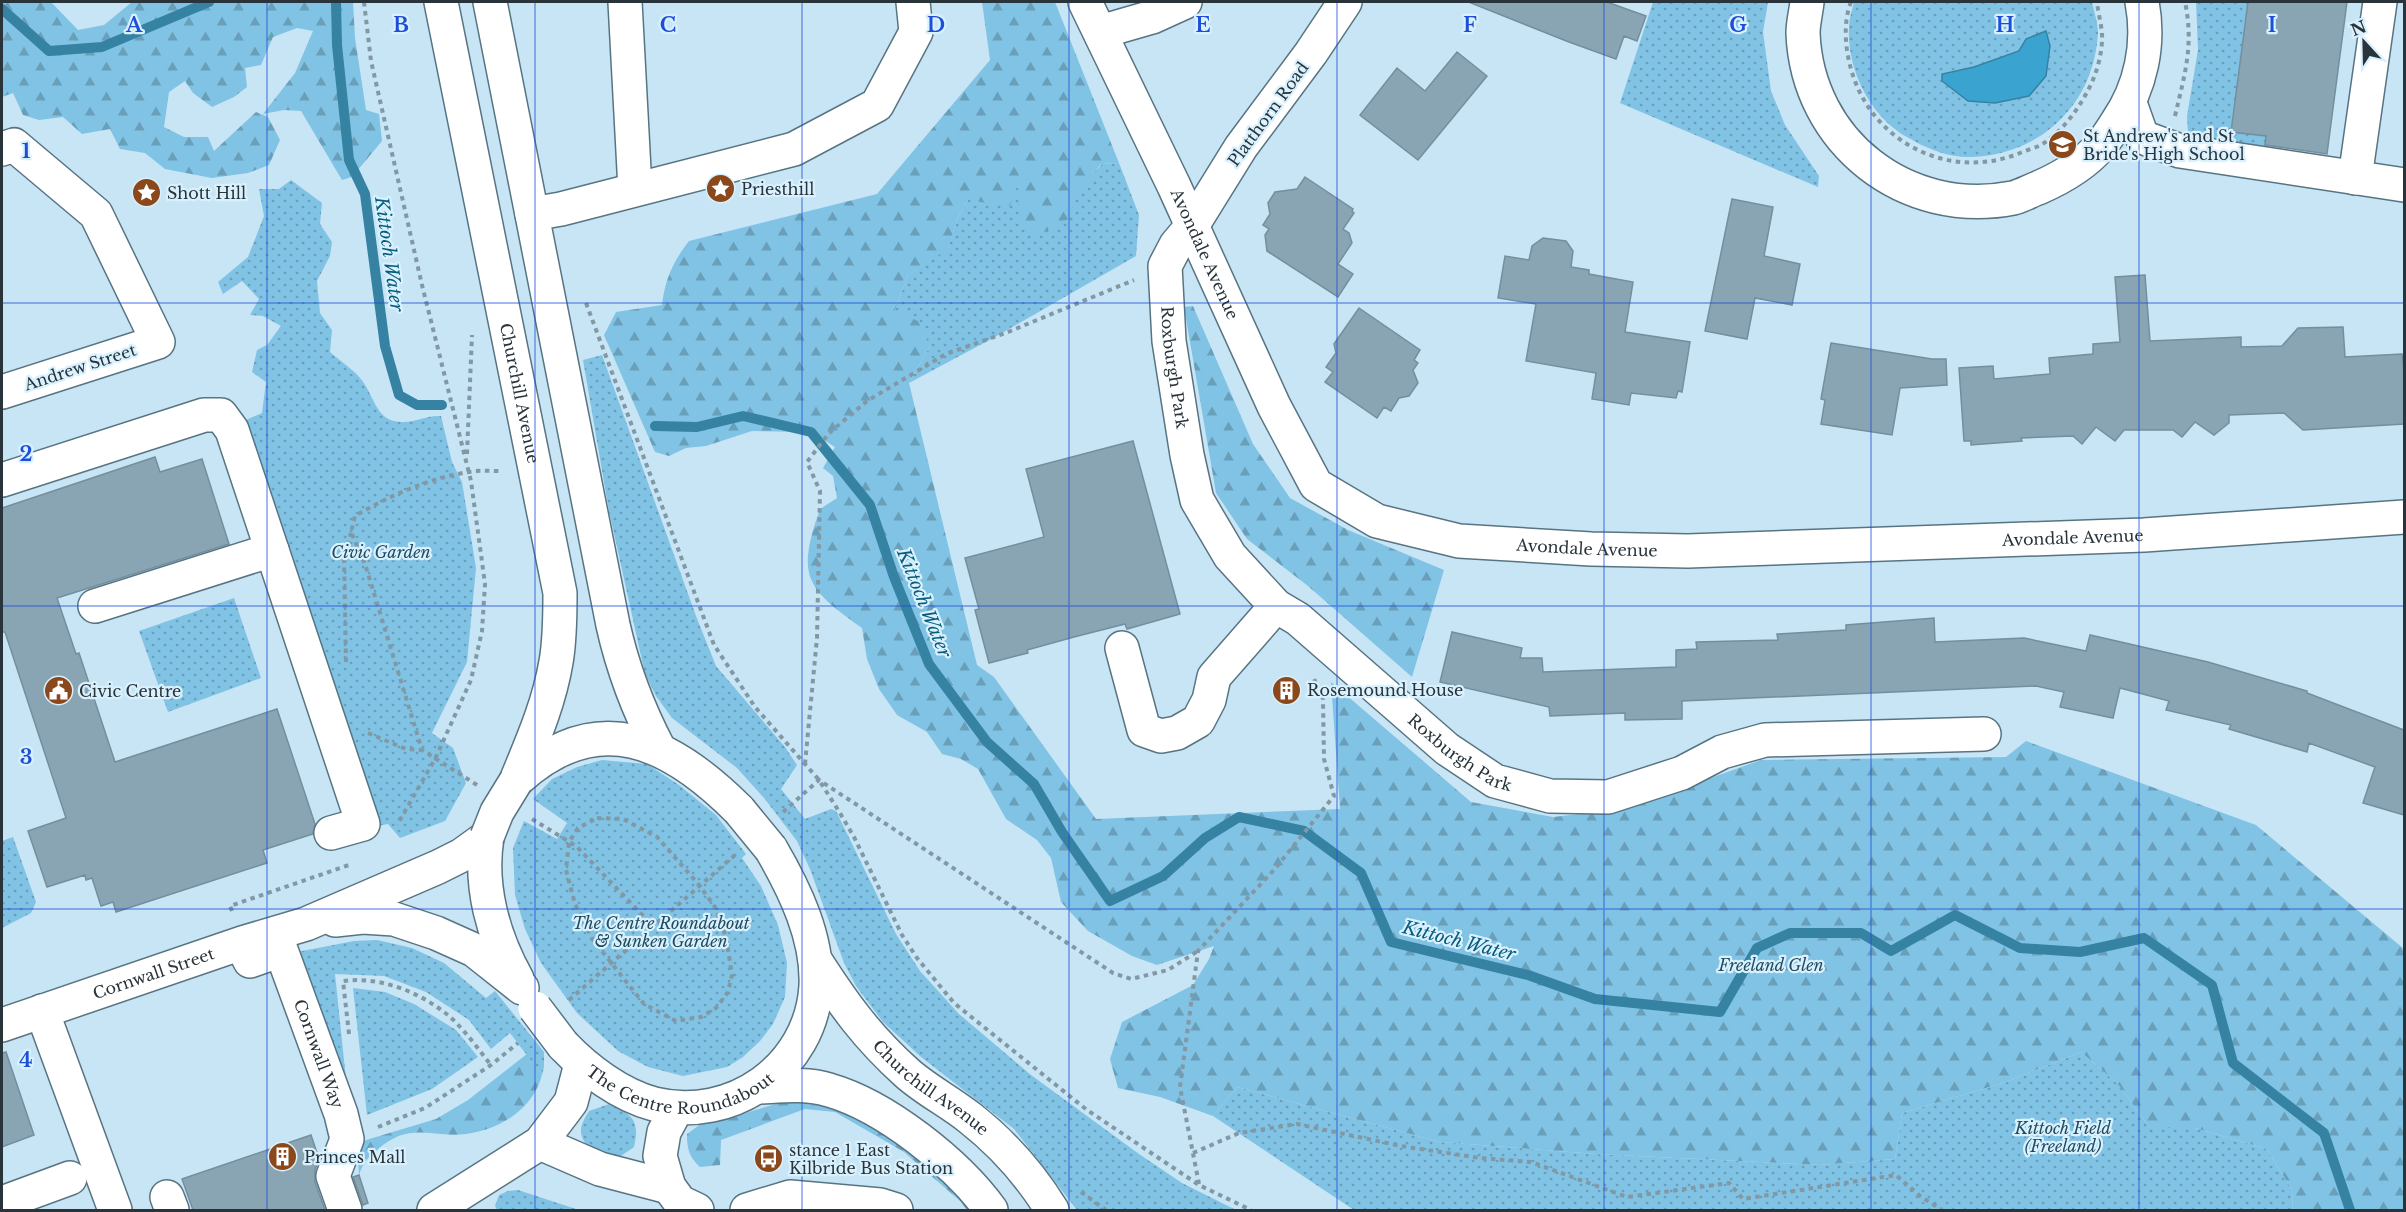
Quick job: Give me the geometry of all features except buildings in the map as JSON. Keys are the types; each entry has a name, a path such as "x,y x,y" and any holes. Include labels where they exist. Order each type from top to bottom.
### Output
{"street":[{"name":"Churchill Avenue","path":"441,2 560,593 560,625 549,694 516,781"},
{"path":"490,2 621,658 642,717 659,750"},
{"path":"625,2 635,189"},
{"path":"532,214 561,209 794,149 876,105 916,32 913,2"},
{"name":"Avondale Avenue","path":"1085,2 1192,226 1274,406 1316,485 1377,521 1459,541 1591,549 1688,551 2144,535 2188,530 2404,517"},
{"path":"1100,32 1152,17 1185,2"},
{"name":"Platthorn Road","path":"1192,226 1241,147 1311,53 1345,2"},
{"path":"1807,2 1803,32 1811,82 1833,128 1868,165 1913,190 1963,202 2014,198 2061,178 2101,146 2130,104 2143,63 2145,21 2142,2"},
{"path":"2355,178 2380,2"},
{"path":"2130,104 2142,137 2180,151 2404,185"},
{"name":"Andrew Street","path":"2,149 14,145 96,214 158,342 2,391"},
{"path":"1165,266 1176,245 1192,226"},
{"name":"Roxburgh Park","path":"1165,266 1169,341 1187,455 1197,500 1230,556 1275,606 1298,619 1447,749 1495,781 1550,796 1608,797 1682,773 1722,752 1765,740 1984,734"},
{"path":"2,480 204,416 221,415 232,430 363,824 330,833"},
{"path":"95,606 272,550"},
{"path":"1122,648 1144,730 1161,736 1177,733 1197,721 1209,700 1214,677 1275,606"},
{"name":"The Centre Roundabout","path":"600,738 648,744 693,768 713,784 763,838 788,877 798,900 815,960 816,987 804,1033 793,1053 760,1087 738,1099 700,1108 677,1108 653,1103 628,1093 572,1054 529,998 498,939 488,903 485,852 488,837 497,812 516,781 535,763 552,752 576,744 600,738"},
{"name":"Cornwall Street","path":"2,1025 242,943 306,924 438,867 462,855 488,837"},
{"name":"Cornwall Street","path":"306,924 363,916 394,919 436,933 474,950 529,998"},
{"name":"Cornwall Way","path":"242,943 250,961 281,950 341,1114 347,1140"},
{"name":"Churchill Avenue","path":"815,960 846,1009 865,1032 909,1074 970,1118 996,1141 1022,1170 1052,1210"},
{"path":"42,1011 115,1210"},
{"path":"435,1210 540,1143 571,1102 572,1054"},
{"path":"760,1087 797,1085 829,1090 863,1105 903,1128 950,1164 991,1210"},
{"path":"677,1108 664,1132 660,1156 669,1187 680,1202 697,1210"},
{"path":"345,1210 333,1176 347,1140"},
{"path":"540,1143 600,1169 669,1187"},
{"path":"2,1203 70,1178"},
{"path":"747,1210 790,1197 880,1205 896,1210"}],"path":[{"path":"364,2 371,61 422,285 469,472 485,584 482,631 471,680 435,759 394,830"},
{"path":"1851,2 1848,9 1846,50 1857,90 1880,124 1915,150 1957,163 2000,161 2011,157 2041,144 2074,116 2095,78 2102,35 2097,2"},
{"path":"2163,144 2173,123 2187,65 2190,26 2185,2"},
{"path":"805,764 817,638 820,490 807,462 829,433 867,401 946,354 1008,333 1165,266"},
{"path":"583,296 714,645 755,707 819,780 854,837 902,935 917,958 954,1003 1087,1110 1199,1185 1251,1210"},
{"path":"466,460 473,328"},
{"path":"346,667 344,557 356,516 383,499 469,472 504,471"},
{"path":"351,532 364,564 422,750"},
{"path":"819,780 1113,973 1131,979 1168,969 1198,951 1273,871 1334,796 1324,759 1323,699 1311,670"},
{"path":"366,732 406,749 422,750 483,788"},
{"path":"568,1001 700,886 763,838 819,780"},
{"path":"531,818 576,846 654,927"},
{"path":"597,818 623,819 657,837 700,886 715,907 726,937 732,975 728,992 716,1008 701,1017 676,1021 644,1004 593,940 575,904 567,870 569,842 578,828 597,818"},
{"path":"242,943 230,906 350,865"},
{"path":"1198,951 1180,1087 1199,1185"},
{"path":"349,1035 343,981 362,978 394,985 420,996 450,1016 491,1065"},
{"path":"347,1140 425,1108 491,1065 518,1043"},
{"path":"1193,1153 1239,1133 1297,1124 1401,1146 1480,1158 1531,1162 1627,1197 1729,1184 1743,1198 1896,1174 1920,1196 1942,1210"},
{"path":"1079,1190 1106,1210"}],"green space":[{"path":"2,2 51,2 78,30 104,25 132,2 353,2 355,38 366,110 379,114 382,141 352,177 342,180 301,111 284,110 263,114 295,73 313,31 297,28 273,37 261,65 245,68 247,87 234,97 212,107 193,93 185,81 169,92 164,127 184,137 208,137 214,151 256,112 268,117 280,140 269,165 248,173 212,178 165,169 145,153 120,149 110,129 82,134 63,117 39,120 23,115 13,93 2,97"},
{"name":"Freeland Glen","path":"982,2 1055,2 1119,163 1101,164 1077,195 1068,219 1035,237 1019,226 1018,184 1009,208 968,199 957,220 948,249 908,275 895,310 924,324 930,346 909,383 977,665 994,677 1096,819 1340,809 1331,682 1471,802 1553,817 1624,809 1761,760 2006,757 2026,741 2256,825 2404,949 2404,1210 2293,1210 2292,1190 2267,1149 2195,1128 2150,1128 2117,1083 2081,1052 2006,1082 1902,1113 1895,1159 1820,1165 1596,1154 1440,1142 1237,1087 1213,1116 1160,1097 1118,1088 1110,1059 1122,1022 1193,985 1214,946 1157,965 1132,956 1088,931 1061,902 1051,858 1037,840 1006,819 978,769 961,759 942,754 927,732 897,715 879,689 867,659 862,628 828,602 811,579 808,566 809,551 820,509 837,498 833,476 823,468 835,447 811,432 752,431 706,446 686,448 669,456 655,452 604,335 616,312 662,305 671,271 689,241 877,194 990,60"},
{"path":"1653,2 1768,2 1763,32 1771,91 1785,125 1819,176 1818,187 1620,103"},
{"path":"1854,2 2092,2 2098,33 2094,59 2075,103 2060,120 2041,135 1997,154 1971,157 1949,155 1927,147 1899,132 1885,120 1867,97 1855,70 1849,42"},
{"path":"2196,2 2248,2 2231,132 2266,136 2265,148 2204,143 2188,134 2187,116 2198,50"},
{"path":"1119,163 1139,215 1136,256 995,337 909,383 930,346 895,310 908,275 948,248 957,220 968,199 1018,182 1079,189 1102,164"},
{"name":"Civic Garden","path":"291,180 322,203 320,224 332,242 330,256 317,281 320,313 332,330 330,352 358,376 380,411 388,419 408,422 441,416 452,462 462,482 476,568 467,662 432,733 453,748 466,783 445,821 400,838 388,824 378,826 239,423 262,413 266,382 252,372 257,350 267,345 281,326 263,316 250,315 259,299 242,281 223,294 218,282 248,257 264,216 259,189 279,189"},
{"path":"1193,306 1253,444 1290,498 1348,530 1444,570 1412,677 1308,586 1247,539 1216,493 1184,307"},
{"path":"602,355 716,666 785,747 797,765 781,789 805,819 831,809 836,811 896,934 920,971 959,1014 1031,1075 1139,1154 1182,1183 1236,1210 1077,1210 1014,1129 921,1057 883,1022 856,986 844,963 810,869 797,841 764,798 737,768 672,718 656,696 645,674 609,511 583,360"},
{"path":"234,598 261,678 168,712 139,631"},
{"name":"The Centre Roundabout & Sunken Garden","path":"602,760 647,764 679,785 716,815 746,854 742,858 761,886 778,925 787,963 785,997 773,1024 760,1041 743,1057 727,1067 683,1076 648,1067 618,1051 577,1013 541,963 525,929 515,895 513,848 524,821 557,839 567,823 533,799 552,779 577,767"},
{"path":"13,837 36,902 31,913 2,928 2,841"},
{"path":"377,940 412,948 444,963 486,998 495,991 544,1052 542,1075 510,1033 491,1049 469,1020 426,992 384,976 335,974 348,1098 297,952 354,941"},
{"path":"353,988 385,992 414,1004 456,1030 478,1057 432,1089 367,1115"},
{"name":"Kittoch Field (Freeland)","path":"2081,1052 2117,1083 2150,1128 2195,1128 2267,1149 2292,1190 2293,1210 1354,1210 1213,1116 1237,1087 1440,1142 1596,1154 1820,1165 1895,1159 1902,1113 2006,1082"},
{"path":"527,1054 542,1075 531,1098 513,1116 503,1123 479,1132 453,1135 410,1133 400,1136 389,1141 371,1156 359,1175 357,1147 366,1140 436,1119 468,1100"},
{"path":"814,1099 844,1108 899,1143 950,1179 977,1210 967,1210 960,1201 904,1152 835,1112 805,1109 721,1140 720,1165 700,1167 689,1152 687,1134 702,1123 718,1121 789,1100"},
{"path":"609,1104 629,1115 636,1130 634,1147 618,1158 591,1152 581,1132 589,1111"},
{"path":"518,1190 579,1210 497,1210 495,1206 499,1195"}],"shaded area":[{"path":"2046,31 2050,46 2046,76 2029,96 1995,103 1968,101 1942,81 1942,74 1974,67 2019,51 2026,39"}],"waterway":[{"name":"Kittoch Water","path":"2,9 49,51 102,47 209,2"},
{"name":"Kittoch Water","path":"336,2 337,45 349,160 365,194 385,346 399,395 417,405 442,405"},
{"name":"Kittoch Water","path":"655,426 697,427 743,416 811,432 870,505 894,577 929,664 987,742 1034,784 1062,832 1110,901 1163,876 1205,838 1239,817 1304,831 1361,873 1391,942 1528,975 1595,999 1720,1012 1757,948 1790,933 1861,933 1891,951 1955,915 2020,948 2080,952 2144,938 2212,985 2233,1063 2324,1133 2350,1210"}],"place":[{"name":"St Andrew's and St Bride's High School","path":"2062,145"},
{"name":"Priesthill","path":"720,189"},
{"name":"Shott Hill","path":"146,193"},
{"name":"Rosemound House","path":"1286,690"},
{"name":"Civic Centre","path":"58,691"},
{"name":"Princes Mall","path":"283,1157"},
{"name":"stance 1 East Kilbride Bus Station","path":"768,1159"}]}
